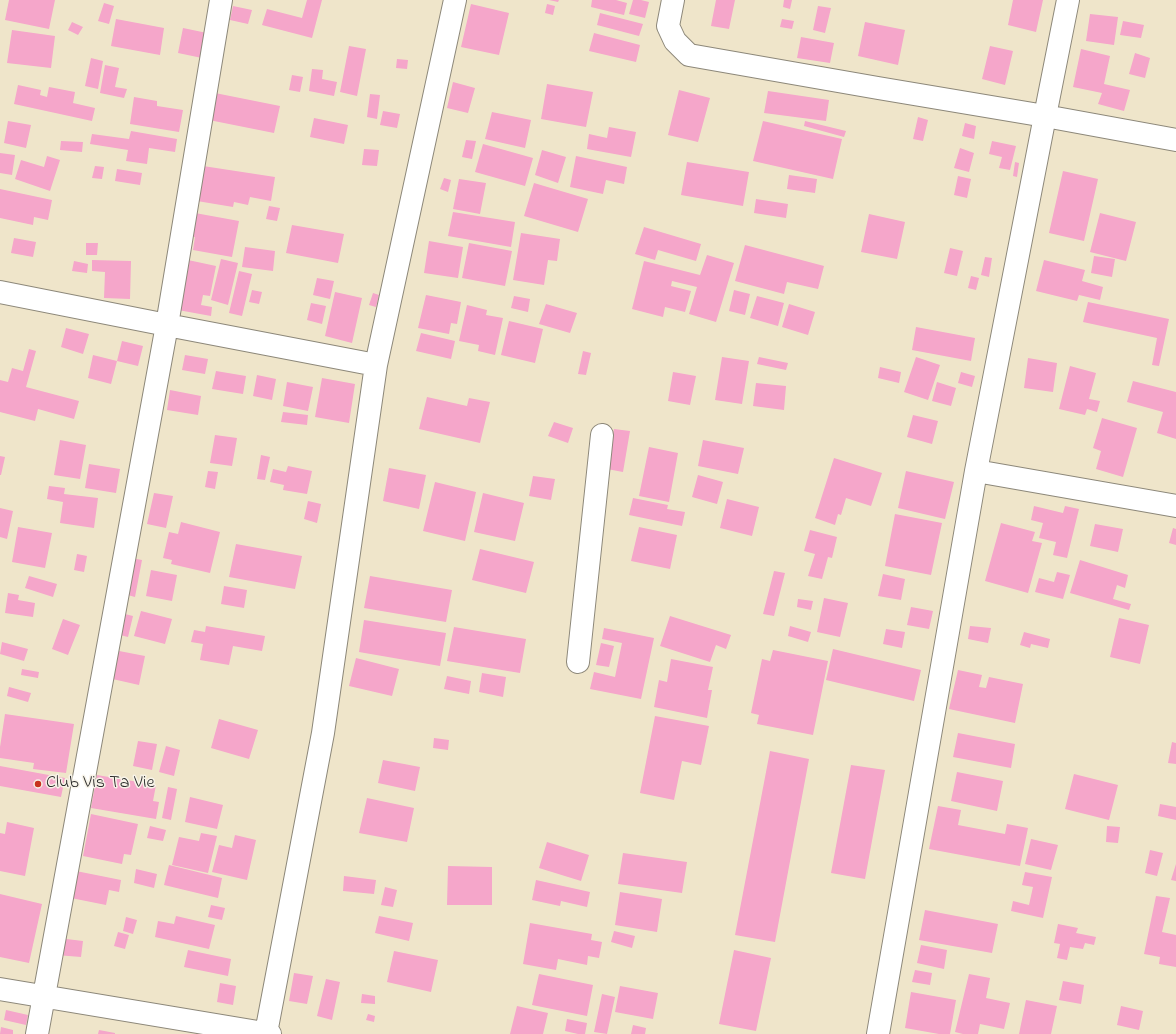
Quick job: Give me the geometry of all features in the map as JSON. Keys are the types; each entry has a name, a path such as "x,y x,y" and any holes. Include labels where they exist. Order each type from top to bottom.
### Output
{"street":[{"path":"37,1034 167,325 221,0"},
{"path":"0,989 262,1033 323,733 376,365 455,0"},
{"path":"673,0 668,26 675,42 690,55 1176,140"},
{"path":"878,1034 976,471 1068,0"},
{"path":"0,292 376,365"},
{"path":"578,662 602,435"},
{"path":"976,471 1176,506"}],"building":[{"path":"9,0 55,0 49,29 5,20"},
{"path":"307,0 322,0 312,38 262,25 267,9 302,18"},
{"path":"592,0 616,0 627,3 624,15 591,7"},
{"path":"633,0 649,2 645,18 629,14"},
{"path":"716,0 735,0 729,29 711,26"},
{"path":"784,0 792,0 790,9 783,7"},
{"path":"1013,0 1043,0 1036,32 1008,25"},
{"path":"104,3 114,6 109,24 98,21"},
{"path":"471,4 509,13 499,55 461,47"},
{"path":"547,4 555,6 553,15 545,13"},
{"path":"233,6 252,10 248,24 230,20"},
{"path":"818,6 831,8 825,33 813,30"},
{"path":"600,13 643,24 639,36 597,25"},
{"path":"1090,14 1118,17 1114,45 1086,41"},
{"path":"116,19 164,28 160,55 111,46"},
{"path":"782,19 794,21 792,29 780,27"},
{"path":"1123,21 1144,25 1141,38 1120,35"},
{"path":"72,22 83,27 78,35 68,30"},
{"path":"865,22 905,30 898,65 858,56"},
{"path":"183,28 207,33 202,58 178,53"},
{"path":"12,30 55,36 51,68 7,63"},
{"path":"594,33 640,45 636,62 589,51"},
{"path":"801,37 834,43 830,63 797,58"},
{"path":"349,46 366,49 357,96 340,92"},
{"path":"990,46 1013,51 1005,85 982,79"},
{"path":"1081,49 1110,56 1104,84 1130,90 1124,111 1098,104 1102,93 1073,87"},
{"path":"1135,53 1150,58 1145,78 1129,74"},
{"path":"91,58 103,61 98,89 85,86"},
{"path":"397,59 408,60 407,69 396,68"},
{"path":"105,65 119,68 115,87 127,89 124,98 100,93"},
{"path":"312,69 323,70 322,79 337,82 334,96 309,91"},
{"path":"292,75 303,77 300,92 289,90"},
{"path":"453,82 475,88 468,113 447,108"},
{"path":"547,84 593,92 586,127 541,119"},
{"path":"18,85 41,90 40,95 47,97 49,87 75,92 73,103 95,108 92,121 14,104"},
{"path":"679,90 710,98 698,142 668,135"},
{"path":"768,91 829,100 826,121 764,113"},
{"path":"215,93 280,106 274,133 209,120"},
{"path":"370,94 380,95 377,119 367,117"},
{"path":"134,97 157,101 157,106 183,110 179,132 130,124"},
{"path":"383,111 400,114 397,128 380,125"},
{"path":"492,112 531,120 525,148 485,139"},
{"path":"918,117 928,120 923,141 913,139"},
{"path":"314,118 348,125 344,144 310,137"},
{"path":"8,121 31,125 26,148 4,143"},
{"path":"763,121 842,139 833,179 753,161"},
{"path":"805,121 846,131 844,137 804,126"},
{"path":"965,123 976,126 974,139 962,136"},
{"path":"609,127 636,132 631,157 587,149 589,134 607,138"},
{"path":"131,131 177,139 175,152 149,148 147,164 126,161 128,150 90,144 92,134 129,139"},
{"path":"466,140 476,141 472,159 462,157"},
{"path":"61,141 83,142 82,152 60,150"},
{"path":"992,141 1016,146 1010,170 999,168 1002,157 989,154"},
{"path":"483,144 533,158 525,186 475,172"},
{"path":"960,148 974,153 969,172 954,168"},
{"path":"364,149 379,150 377,166 362,165"},
{"path":"542,150 566,157 558,183 535,175"},
{"path":"0,153 15,155 12,175 0,173"},
{"path":"47,156 60,160 50,191 15,179 21,160 44,167"},
{"path":"576,156 627,167 624,184 606,180 603,194 570,187"},
{"path":"687,162 749,172 743,206 681,195"},
{"path":"1015,162 1019,163 1017,177 1013,176"},
{"path":"95,166 104,167 102,179 92,178"},
{"path":"203,166 275,177 271,201 250,197 248,205 234,202 233,207 197,201"},
{"path":"117,169 142,173 140,185 115,181"},
{"path":"1063,171 1098,179 1084,241 1049,233"},
{"path":"789,175 817,179 815,193 787,189"},
{"path":"958,176 971,179 967,198 954,195"},
{"path":"444,178 451,180 448,192 440,189"},
{"path":"459,179 486,183 480,214 453,209"},
{"path":"534,183 588,199 578,232 524,216"},
{"path":"0,189 52,200 48,220 34,217 33,225 0,218"},
{"path":"756,199 788,204 786,218 754,213"},
{"path":"269,206 280,208 277,221 266,219"},
{"path":"453,212 515,222 511,247 448,236"},
{"path":"195,213 239,221 232,257 193,250 195,237 191,237"},
{"path":"1100,213 1136,222 1126,261 1090,252"},
{"path":"869,214 905,222 897,259 861,252"},
{"path":"292,225 344,234 338,263 286,253"},
{"path":"644,227 701,244 696,261 658,250 655,260 635,254"},
{"path":"521,233 560,239 557,261 548,260 544,285 513,280"},
{"path":"14,238 36,242 33,257 11,253"},
{"path":"429,241 463,247 458,278 424,273"},
{"path":"86,243 98,243 97,255 86,255"},
{"path":"469,243 512,251 505,286 462,278"},
{"path":"745,245 824,266 818,289 787,282 784,294 735,281"},
{"path":"245,247 275,251 273,271 242,267"},
{"path":"950,248 963,251 957,276 944,273"},
{"path":"707,255 734,263 716,322 689,314 697,287 672,281 671,286 691,291 685,312 665,307 663,317 632,309 644,261 700,275"},
{"path":"1094,256 1115,259 1112,277 1091,273"},
{"path":"985,257 992,258 989,277 981,275"},
{"path":"221,259 238,263 228,305 211,300"},
{"path":"92,260 131,261 130,299 104,298 105,272 92,271"},
{"path":"188,260 216,266 210,296 203,295 201,305 212,307 211,316 178,310"},
{"path":"1044,260 1085,270 1082,281 1103,287 1100,300 1079,295 1077,301 1036,291"},
{"path":"74,261 88,264 87,273 72,271"},
{"path":"239,271 252,274 242,316 229,313"},
{"path":"971,276 979,278 976,290 968,288"},
{"path":"317,278 334,281 330,299 313,295"},
{"path":"252,290 262,292 259,304 249,302"},
{"path":"734,290 750,294 745,315 729,311"},
{"path":"335,292 362,298 352,343 325,336"},
{"path":"373,293 379,295 376,307 369,305"},
{"path":"426,295 461,302 457,324 451,323 449,334 418,328"},
{"path":"514,296 530,299 528,312 511,308"},
{"path":"757,296 784,303 778,326 750,318"},
{"path":"1088,302 1169,319 1159,366 1152,365 1157,338 1083,322"},
{"path":"311,303 326,306 322,324 307,320"},
{"path":"546,304 577,313 570,333 539,324"},
{"path":"789,304 815,312 808,335 782,327"},
{"path":"467,305 487,310 486,315 503,318 495,355 478,351 479,345 459,341"},
{"path":"509,321 543,329 535,363 501,355"},
{"path":"916,327 975,338 971,361 912,350"},
{"path":"66,328 89,334 83,354 61,347"},
{"path":"421,333 455,341 451,359 416,351"},
{"path":"122,341 143,346 138,366 117,361"},
{"path":"29,349 36,351 26,387 79,401 74,419 38,409 35,421 0,412 0,380 8,382 12,368 23,371"},
{"path":"583,351 591,353 586,375 578,374"},
{"path":"93,355 117,361 111,384 88,378"},
{"path":"185,355 208,359 205,374 182,370"},
{"path":"722,357 749,361 742,404 715,400"},
{"path":"759,357 788,363 786,370 757,364"},
{"path":"916,357 940,365 928,400 904,392"},
{"path":"1028,358 1057,363 1053,392 1024,388"},
{"path":"1070,366 1096,373 1089,399 1100,401 1097,412 1087,409 1085,415 1059,409"},
{"path":"880,367 901,372 899,383 878,378"},
{"path":"216,371 246,376 243,394 212,389"},
{"path":"673,372 696,376 690,405 668,401"},
{"path":"961,372 975,376 972,387 958,383"},
{"path":"257,375 276,379 272,400 253,396"},
{"path":"322,378 355,384 349,423 315,417"},
{"path":"1133,381 1176,392 1176,439 1157,433 1163,412 1127,402"},
{"path":"287,382 313,387 308,411 283,406"},
{"path":"937,382 956,388 951,406 932,401"},
{"path":"756,383 786,386 784,410 753,406"},
{"path":"170,390 201,396 198,415 167,410"},
{"path":"427,397 467,406 469,398 490,402 480,443 419,429"},
{"path":"283,412 308,415 307,425 281,422"},
{"path":"913,415 938,421 932,444 907,437"},
{"path":"1102,418 1137,428 1123,477 1096,469 1101,451 1093,448"},
{"path":"554,422 573,428 568,443 548,436"},
{"path":"614,429 630,431 623,472 607,469"},
{"path":"215,435 237,438 232,466 210,463"},
{"path":"60,440 86,445 80,479 54,475"},
{"path":"703,440 744,448 738,474 698,466"},
{"path":"649,447 678,453 669,502 639,496"},
{"path":"261,455 270,457 265,480 257,479"},
{"path":"0,456 5,457 1,475 0,475"},
{"path":"834,458 882,473 871,506 846,498 841,515 838,514 835,525 815,518"},
{"path":"89,464 120,469 116,493 85,488"},
{"path":"288,466 312,471 307,494 283,490 284,485 270,482 273,469 286,472"},
{"path":"389,468 426,475 419,509 383,501"},
{"path":"208,471 218,472 215,489 205,487"},
{"path":"906,471 954,482 945,519 898,508"},
{"path":"698,475 723,482 717,504 692,497"},
{"path":"533,476 555,479 551,500 529,496"},
{"path":"435,482 476,492 465,541 423,531"},
{"path":"49,486 65,488 64,494 98,498 94,528 60,523 63,502 47,499"},
{"path":"154,493 173,496 166,528 147,524"},
{"path":"483,493 524,503 515,541 474,532"},
{"path":"633,498 668,505 667,509 685,512 682,526 629,515"},
{"path":"727,499 759,507 752,536 720,528"},
{"path":"308,501 321,504 317,523 304,519"},
{"path":"1034,506 1063,513 1065,506 1079,509 1067,558 1053,555 1056,542 1039,538 1043,523 1031,520"},
{"path":"0,508 13,511 7,539 0,537"},
{"path":"895,514 942,523 931,575 885,566"},
{"path":"181,522 220,532 210,573 171,564 172,560 163,558 169,532 178,534"},
{"path":"1001,523 1035,532 1032,541 1042,543 1028,593 985,581"},
{"path":"1095,524 1123,529 1118,552 1090,546"},
{"path":"18,527 52,533 45,568 12,562"},
{"path":"639,527 677,535 670,569 631,561"},
{"path":"1173,528 1176,529 1176,545 1169,543"},
{"path":"810,530 837,537 832,558 828,557 822,579 808,576 815,554 804,551"},
{"path":"236,544 302,556 295,589 229,577"},
{"path":"480,549 534,562 526,593 472,580"},
{"path":"77,554 87,556 84,572 74,570"},
{"path":"131,558 142,560 135,597 124,594"},
{"path":"1080,560 1128,575 1125,588 1117,585 1113,599 1131,604 1129,610 1070,593"},
{"path":"151,570 177,575 172,601 146,596"},
{"path":"774,571 785,573 774,616 763,614"},
{"path":"1057,572 1070,575 1063,599 1035,592 1039,578 1054,582"},
{"path":"883,574 905,579 901,600 878,596"},
{"path":"29,576 57,584 53,597 25,588"},
{"path":"370,576 452,590 446,622 364,608"},
{"path":"224,586 247,590 244,608 221,604"},
{"path":"8,593 19,595 18,600 35,603 33,617 5,613"},
{"path":"824,598 848,603 840,637 817,632"},
{"path":"798,599 813,601 811,610 797,607"},
{"path":"911,607 933,611 929,629 907,625"},
{"path":"141,611 172,619 165,644 134,636"},
{"path":"121,613 133,616 128,637 116,634"},
{"path":"670,616 731,635 726,649 716,645 710,662 660,646"},
{"path":"1119,618 1149,625 1140,664 1110,657"},
{"path":"63,619 80,625 68,655 52,649"},
{"path":"364,620 446,633 440,666 359,652"},
{"path":"206,626 265,636 262,651 233,646 229,665 200,660 203,644 191,642 194,630 205,632"},
{"path":"790,626 811,632 808,642 788,636"},
{"path":"970,626 991,628 988,643 968,639"},
{"path":"454,627 526,639 520,673 447,661"},
{"path":"604,628 654,638 641,699 590,689 594,672 615,677 622,643 602,639"},
{"path":"886,629 905,632 902,648 883,644"},
{"path":"1024,632 1050,639 1048,648 1031,644 1030,648 1020,645"},
{"path":"2,642 28,649 24,661 0,654"},
{"path":"601,643 614,646 609,667 596,665"},
{"path":"833,649 921,670 914,701 826,680"},
{"path":"114,650 145,656 139,685 108,678"},
{"path":"773,650 828,661 813,735 757,724 759,715 751,713 762,659 770,661"},
{"path":"356,658 399,669 392,696 349,686"},
{"path":"671,659 713,667 708,690 712,690 707,718 654,707 659,680 667,682"},
{"path":"22,669 39,672 38,678 21,675"},
{"path":"958,670 982,675 979,687 986,688 989,677 1023,684 1015,723 949,709"},
{"path":"482,673 506,677 503,697 479,692"},
{"path":"447,676 471,681 469,694 444,689"},
{"path":"9,687 31,693 28,702 7,696"},
{"path":"5,714 74,724 66,773 33,769 34,763 0,758 0,747"},
{"path":"655,716 709,726 701,765 682,761 674,800 640,793"},
{"path":"219,719 258,730 249,759 211,748"},
{"path":"958,733 1015,744 1011,768 953,757"},
{"path":"434,738 449,740 448,750 433,748"},
{"path":"138,741 157,744 152,770 133,766"},
{"path":"1172,742 1176,743 1176,764 1168,763"},
{"path":"166,746 180,750 174,776 159,772"},
{"path":"770,751 809,759 775,942 735,935"},
{"path":"383,760 420,767 415,791 378,783"},
{"path":"851,765 885,770 865,879 831,873"},
{"path":"0,766 65,778 61,797 0,786"},
{"path":"957,772 1003,781 997,811 951,801"},
{"path":"1074,774 1118,785 1109,820 1065,809"},
{"path":"97,775 156,785 153,801 159,802 156,819 91,808"},
{"path":"168,787 177,789 171,820 162,818"},
{"path":"190,797 223,805 217,829 185,822"},
{"path":"367,798 414,808 407,842 359,833"},
{"path":"1160,804 1176,807 1176,820 1158,816"},
{"path":"938,806 961,810 958,825 1005,834 1007,824 1028,828 1020,866 929,849"},
{"path":"91,814 138,824 131,855 124,854 122,864 83,856"},
{"path":"7,822 34,828 25,876 0,871 0,833 5,834"},
{"path":"150,826 166,830 163,841 147,838"},
{"path":"1107,826 1120,827 1118,843 1106,842"},
{"path":"201,833 217,836 208,873 172,865 179,837 199,841"},
{"path":"235,835 256,840 247,880 212,872 219,845 232,848"},
{"path":"1031,839 1058,845 1051,870 1025,864"},
{"path":"547,842 589,855 581,881 539,868"},
{"path":"1150,850 1163,853 1157,876 1145,873"},
{"path":"623,853 687,862 682,893 618,884"},
{"path":"1176,864 1176,881 1171,880"},
{"path":"169,865 222,878 218,898 164,885"},
{"path":"448,866 492,867 492,905 447,905"},
{"path":"136,869 157,874 154,888 134,883"},
{"path":"76,871 121,880 119,892 109,890 106,905 71,898"},
{"path":"1025,872 1052,877 1043,918 1011,911 1013,901 1029,905 1033,887 1022,885"},
{"path":"344,876 376,880 374,894 343,891"},
{"path":"536,880 590,892 587,907 561,901 560,906 532,900"},
{"path":"385,887 397,890 393,907 381,905"},
{"path":"620,892 662,899 657,932 615,925"},
{"path":"0,894 42,904 29,963 0,957"},
{"path":"1156,896 1170,898 1162,932 1176,935 1176,967 1159,964 1160,957 1144,954"},
{"path":"211,905 225,908 222,920 208,917"},
{"path":"925,910 998,924 992,953 919,940"},
{"path":"176,916 215,925 209,949 155,937 158,921 174,924"},
{"path":"379,916 413,923 409,941 375,933"},
{"path":"126,917 137,920 133,934 123,931"},
{"path":"530,923 592,934 591,940 602,942 599,958 588,956 587,965 558,959 556,970 523,964"},
{"path":"1058,924 1078,928 1076,933 1096,937 1094,945 1085,943 1083,949 1070,947 1067,960 1057,958 1060,944 1054,943"},
{"path":"614,931 635,936 632,948 611,942"},
{"path":"118,932 129,935 125,949 114,946"},
{"path":"58,938 83,941 81,957 56,955"},
{"path":"921,945 947,950 944,969 917,963"},
{"path":"188,950 231,959 228,976 184,967"},
{"path":"734,950 771,958 756,1031 719,1024"},
{"path":"394,951 438,960 431,992 387,982"},
{"path":"915,970 932,973 930,985 912,982"},
{"path":"294,973 313,976 307,1004 289,1001"},
{"path":"539,974 593,985 587,1016 532,1005"},
{"path":"969,974 990,978 986,998 1010,1003 1004,1029 980,1024 978,1034 963,1034 955,1032"},
{"path":"326,979 340,982 332,1020 317,1016"},
{"path":"1063,981 1084,985 1081,1004 1059,1000"},
{"path":"220,983 236,986 233,1005 217,1002"},
{"path":"620,986 658,993 653,1019 615,1012"},
{"path":"911,992 956,1000 950,1034 939,1034 905,1028"},
{"path":"362,994 375,996 375,1004 361,1003"},
{"path":"602,994 615,997 607,1034 594,1032"},
{"path":"1026,1000 1057,1006 1051,1034 1019,1034"},
{"path":"517,1006 548,1013 543,1034 510,1034"},
{"path":"1121,1006 1143,1011 1139,1030 1117,1025"},
{"path":"6,1010 28,1015 26,1025 4,1020"},
{"path":"368,1014 375,1016 374,1022 366,1020"},
{"path":"567,1019 587,1023 585,1034 565,1031"},
{"path":"633,1025 646,1028 645,1034 631,1034"},
{"path":"1,1027 13,1030 13,1034 0,1034"},
{"path":"99,1030 115,1033 115,1034 98,1034"}],"place":[{"name":"Club Vis Ta Vie","path":"38,784"}]}
